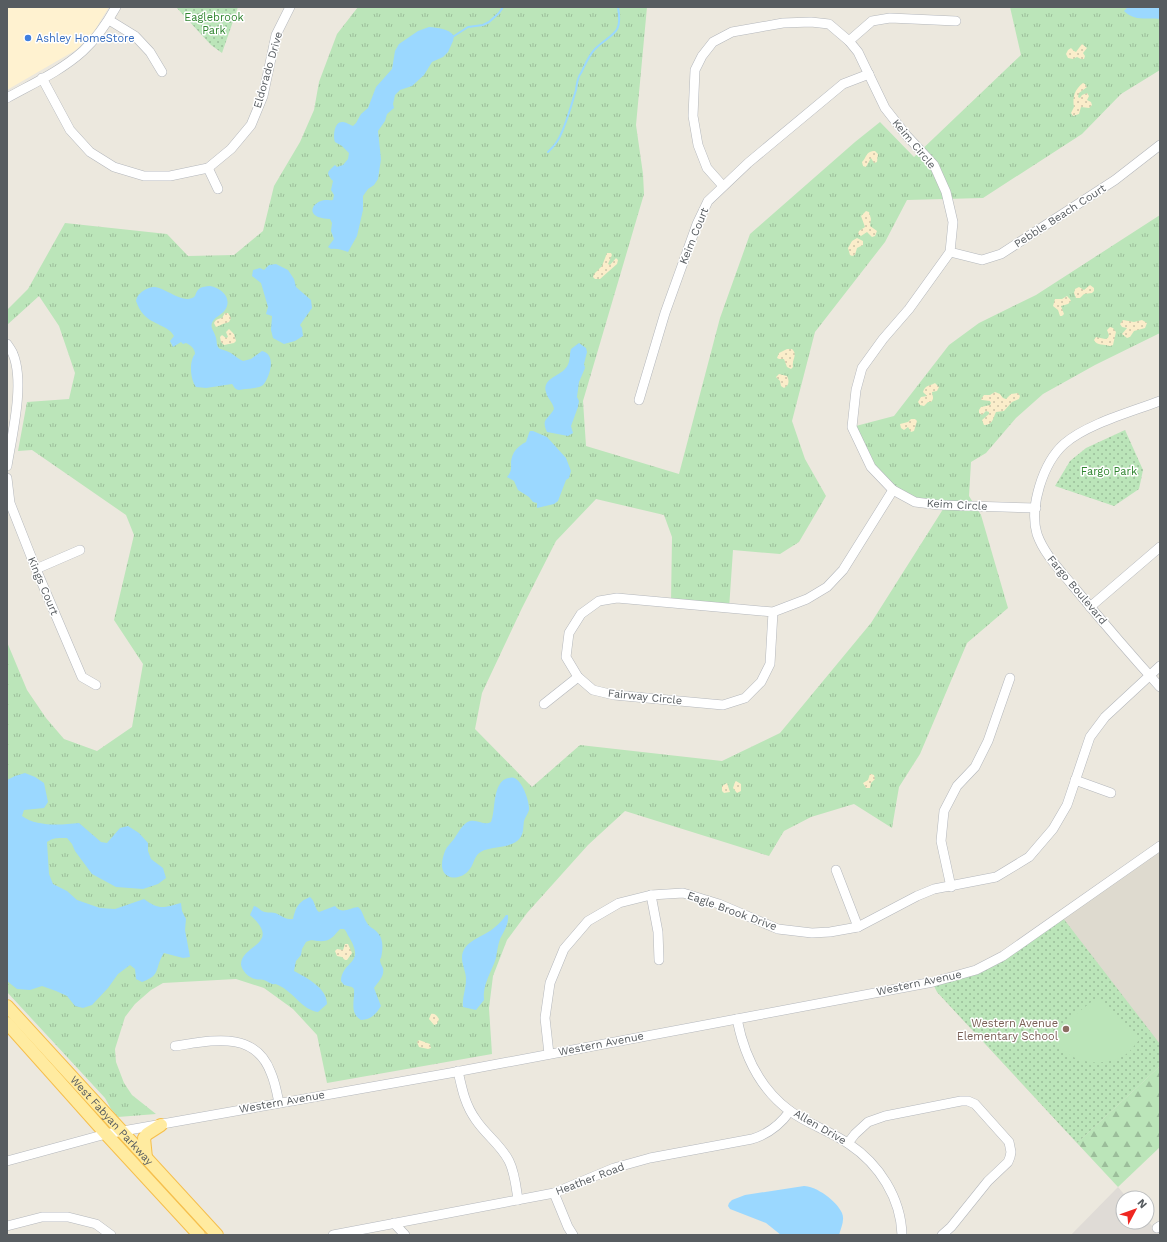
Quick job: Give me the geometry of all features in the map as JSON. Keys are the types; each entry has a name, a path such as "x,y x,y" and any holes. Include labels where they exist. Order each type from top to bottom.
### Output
{"main road":[{"name":"West Fabyan Parkway","path":"7,1006 217,1235"},
{"name":"West Fabyan Parkway","path":"7,1023 199,1235"},
{"path":"146,1158 144,1138 147,1134 161,1125"}],"street":[{"path":"7,98 42,78 82,52 109,20 116,7"},
{"name":"Eldorado Drive","path":"42,78 70,130 90,152 114,167 144,176 170,176 208,168 232,149 251,125 263,96 276,35 290,7"},
{"path":"849,41 872,21 890,18 956,21"},
{"path":"109,20 134,36 150,52 162,72"},
{"name":"Keim Circle","path":"723,186 707,168 698,145 693,116 695,70 702,56 713,42 732,32 783,23 811,22 829,24 849,41 858,52 885,108 906,136 934,166 944,185 953,222 950,252 909,309 883,339 862,368 856,390 852,427 871,467 893,490 915,502 939,506 1036,508"},
{"name":"Keim Court","path":"639,400 665,313 697,224 708,201 748,163 843,84 869,74"},
{"name":"Pebble Beach Court","path":"950,252 982,260 1001,254 1115,180 1160,145"},
{"path":"208,168 218,189"},
{"path":"7,344 14,354 18,379 16,408 7,466"},
{"name":"Fargo Boulevard","path":"1160,401 1088,429 1063,445 1043,476 1035,517 1037,534 1046,553 1090,607 1160,687"},
{"name":"Kings Court","path":"7,478 10,503 36,569 82,677 96,685"},
{"name":"Fairway Circle","path":"772,612 770,664 761,682 745,698 723,705 614,696 593,690 578,677 566,657 568,633 581,614 599,601 616,598 772,612 807,599 827,587 843,570 893,490"},
{"path":"1090,607 1160,547"},
{"path":"36,569 80,550"},
{"name":"Eagle Brook Drive","path":"549,1054 545,1018 550,983 564,949 588,921 619,903 651,895 683,893 719,904 772,926 793,931 812,933 830,932 858,927 917,896 934,889 951,887 996,877 1029,857 1053,829 1067,804 1090,737 1105,717 1160,666"},
{"path":"544,704 578,677"},
{"path":"951,887 941,841 944,811 957,786 975,767 988,741 1010,678"},
{"path":"1075,780 1111,793"},
{"name":"Western Avenue","path":"7,1161 106,1134 458,1071 934,982 976,970 1003,956 1160,846"},
{"path":"836,870 858,927"},
{"path":"651,895 658,932 659,960"},
{"name":"Allen Drive","path":"737,1019 743,1046 754,1070 770,1092 790,1111 848,1143 865,1156 882,1176 895,1201 902,1226 902,1235"},
{"path":"175,1046 216,1040 232,1040 250,1046 262,1056 271,1072 279,1103"},
{"path":"458,1071 468,1107 476,1121 497,1144 509,1161 514,1173 518,1200"},
{"path":"848,1143 868,1122 885,1116 961,1101 968,1101 975,1104 1009,1142 1011,1147 1010,1157 1008,1162 988,1181 951,1228 942,1235"},
{"name":"Heather Road","path":"333,1235 554,1193 614,1168 650,1158 752,1140 777,1126 790,1111"},
{"path":"554,1193 568,1227 573,1235"},
{"path":"7,1226 42,1217 68,1217 96,1224 111,1235"},
{"path":"394,1223 405,1235"}],"shaded area":[{"path":"7,7 109,7 93,33 76,50 7,90"},
{"name":"Western Avenue Elementary School","path":"1160,849 1160,1066 1077,1143 937,992 976,974"},
{"path":"1115,1190 1115,1230 1155,1229 1160,1235 1071,1235"}],"green space":[{"name":"Eaglebrook Park","path":"176,7 238,7 222,53 211,45"},
{"path":"358,7 647,7 636,125 643,174 644,194 583,401 586,446 679,474 720,318 750,234 880,122 914,157 1021,55 1010,7 1160,7 1160,70 1121,94 1082,134 983,198 907,200 885,242 815,332 792,421 805,459 826,496 799,542 780,554 733,550 729,609 671,603 672,537 664,515 596,499 556,541 522,608 482,693 475,729 532,787 580,745 722,761 780,733 871,623 945,506 915,502 871,467 852,427 894,416 949,345 979,323 1036,295 1160,215 1160,333 1095,365 1043,394 1016,418 986,453 971,462 969,496 981,515 1008,608 967,643 920,754 899,787 892,828 854,804 811,817 784,831 769,856 625,811 588,845 527,913 507,940 493,976 489,1008 492,1054 327,1083 317,1035 293,1009 264,988 236,979 163,983 151,990 135,1004 125,1017 115,1049 116,1062 124,1083 132,1095 156,1114 118,1117 111,1109 105,1098 7,992 7,642 27,690 46,718 64,739 97,751 132,727 143,664 114,620 134,535 126,515 32,450 18,451 27,402 69,399 75,373 59,326 39,296 7,325 7,310 28,289 65,223 167,234 188,256 234,255 263,231 274,186 300,142 314,110 319,82 337,34"},
{"name":"Fargo Park","path":"1125,430 1143,470 1139,489 1114,506 1055,486 1070,461 1086,448"},
{"name":"Western Avenue Elementary School","path":"1063,918 1160,1044 1160,1066 1077,1143 937,992 934,986 976,974"},
{"path":"1095,999 1101,999 1140,1039 1125,1055 1118,1059 1094,1062 1078,1059 1062,1049 1051,1034"},
{"path":"1160,1066 1160,1147 1118,1187 1077,1143"}],"sand":[{"path":"1082,44 1087,48 1083,53 1085,56 1084,59 1077,57 1073,59 1068,58 1066,54 1068,50 1071,48 1076,52"},
{"path":"1083,83 1087,87 1079,93 1078,97 1080,98 1082,95 1087,93 1089,96 1087,100 1091,102 1092,105 1089,108 1081,107 1079,114 1073,116 1071,113 1074,107 1073,100 1078,88"},
{"path":"873,151 878,154 877,162 874,163 871,158 866,167 863,166 862,162 866,155"},
{"path":"866,211 869,212 871,219 870,226 877,231 875,236 872,237 867,232 861,236 858,234 859,231 865,227 861,216"},
{"path":"857,238 863,241 863,245 857,248 855,255 852,256 850,255 848,248 852,241"},
{"path":"607,253 611,253 612,255 608,264 610,265 616,258 618,260 617,264 600,279 595,279 593,277 594,274 602,266"},
{"path":"1090,285 1094,288 1092,293 1084,294 1080,298 1076,298 1074,293 1075,289 1079,287 1084,290"},
{"path":"1067,296 1071,301 1068,304 1061,306 1064,314 1060,316 1058,310 1053,306 1055,299 1062,299"},
{"path":"225,313 228,313 231,318 229,322 216,327 214,323 217,319 222,318"},
{"path":"1123,320 1134,322 1142,320 1147,323 1145,328 1134,331 1130,337 1127,338 1122,334 1127,328 1122,327 1120,324"},
{"path":"1110,327 1116,332 1113,345 1110,346 1095,342 1094,340 1096,337 1105,339 1108,338 1109,335 1107,330"},
{"path":"229,329 234,334 236,341 234,343 224,345 221,342 220,337 222,335 226,338 228,337 226,332"},
{"path":"787,349 792,349 795,353 793,367 791,369 787,367 784,359 777,358 779,353"},
{"path":"779,374 787,376 788,378 788,384 784,388 781,386 780,381 776,377"},
{"path":"935,383 939,387 937,391 932,392 932,401 928,402 924,406 920,405 918,402 921,397 927,396 923,392 925,388"},
{"path":"995,392 1006,399 1011,394 1018,393 1020,396 1019,399 1012,402 1004,411 996,412 991,422 984,425 982,420 989,414 989,412 986,411 982,415 979,413 979,410 981,407 990,405 991,403 990,401 981,399 984,395 990,395"},
{"path":"911,419 915,419 917,421 914,431 911,432 908,427 904,430 901,428 900,424 908,422"},
{"path":"870,774 874,775 875,779 871,783 870,788 866,788 863,783 868,780"},
{"path":"736,781 741,784 741,791 737,793 733,788"},
{"path":"727,783 730,792 724,793 722,791 722,786"},
{"path":"345,944 348,944 352,953 347,960 337,956 335,951 337,949 343,950"},
{"path":"431,1014 435,1014 439,1019 437,1024 434,1025 429,1019"},
{"path":"419,1040 430,1044 431,1048 428,1049 419,1047 417,1042"}],"water":[{"path":"1128,7 1160,7 1160,19 1132,17 1124,11"},
{"path":"429,27 449,31 454,36 453,41 448,52 443,57 432,62 424,75 412,86 400,90 395,95 393,104 394,108 387,114 385,121 378,131 381,159 378,179 363,196 363,210 357,236 348,252 331,249 328,247 334,239 331,231 332,223 330,219 318,217 312,211 318,202 333,200 334,195 331,190 333,181 328,172 335,165 337,167 343,165 348,159 349,153 335,142 334,133 336,126 340,122 353,126 356,123 361,114 368,108 376,87 392,69 395,51 399,44 418,31"},
{"path":"276,264 288,270 294,279 296,287 311,300 312,308 300,325 303,336 295,341 284,344 273,338 271,330 272,316 266,314 268,307 261,283 252,276 253,270 260,268 264,270 269,265"},
{"path":"210,286 222,291 228,301 225,310 214,319 212,325 218,346 220,349 243,361 251,359 262,351 267,353 271,361 271,366 268,377 263,385 239,390 235,389 232,384 206,388 196,387 192,379 191,370 193,357 195,354 193,348 186,343 183,344 181,342 173,347 170,341 174,336 172,333 147,318 141,312 136,301 140,293 151,287 159,288 181,298 191,299 200,288"},
{"path":"579,343 586,348 587,352 584,364 585,368 579,382 577,397 579,401 578,407 571,426 573,433 568,436 547,432 545,421 554,409 545,388 546,384 567,367 571,349"},
{"path":"530,431 547,437 566,458 571,471 558,501 554,504 537,508 537,503 533,502 529,497 518,490 514,481 507,477 510,471 514,452 520,445 526,442"},
{"path":"25,773 44,783 48,802 44,808 24,810 22,816 28,820 42,824 57,825 79,823 101,842 107,843 120,828 128,826 139,833 148,843 148,851 151,859 163,868 166,878 158,884 143,889 116,887 92,874 67,838 59,838 52,839 47,842 49,874 53,884 67,891 77,900 100,908 115,909 144,899 161,907 181,903 182,911 186,919 185,930 190,957 183,958 164,953 155,974 142,982 136,979 135,969 130,965 118,974 108,988 92,1005 83,1008 75,1006 67,996 42,986 30,990 17,989 7,981 7,780"},
{"path":"508,778 514,778 523,787 529,806 529,810 524,821 523,832 520,838 511,844 482,851 478,854 467,872 462,876 453,878 448,876 442,868 442,861 447,848 467,822 491,822 495,797 499,785"},
{"path":"310,897 319,912 335,906 343,911 358,907 368,924 379,934 382,940 382,955 380,960 383,968 383,974 374,988 381,1006 371,1018 361,1020 357,1017 353,1006 354,989 344,985 341,981 342,974 352,962 355,953 354,946 344,929 340,929 328,940 311,940 306,942 302,949 301,955 296,961 294,971 315,984 324,993 327,1004 318,1012 307,1008 284,988 264,980 250,977 242,969 241,964 243,958 247,952 262,938 263,932 250,915 254,906 263,912 275,913 285,918 293,919 298,905"},
{"path":"506,915 508,915 507,924 500,939 496,958 484,989 484,1000 476,1010 463,1007 466,979 462,961 463,952 470,943 491,930"},
{"path":"804,1186 820,1191 831,1199 839,1208 843,1218 839,1235 781,1235 766,1223 730,1209 728,1206 732,1200 745,1195"}],"waterway":[{"path":"454,36 468,27 483,25 489,22 503,7"},
{"path":"548,152 562,132 568,118 578,79 589,57 595,49 617,29 619,23 618,7"}],"place":[{"name":"Ashley HomeStore","path":"28,38"},
{"name":"Western Avenue Elementary School","path":"1066,1029"}]}
